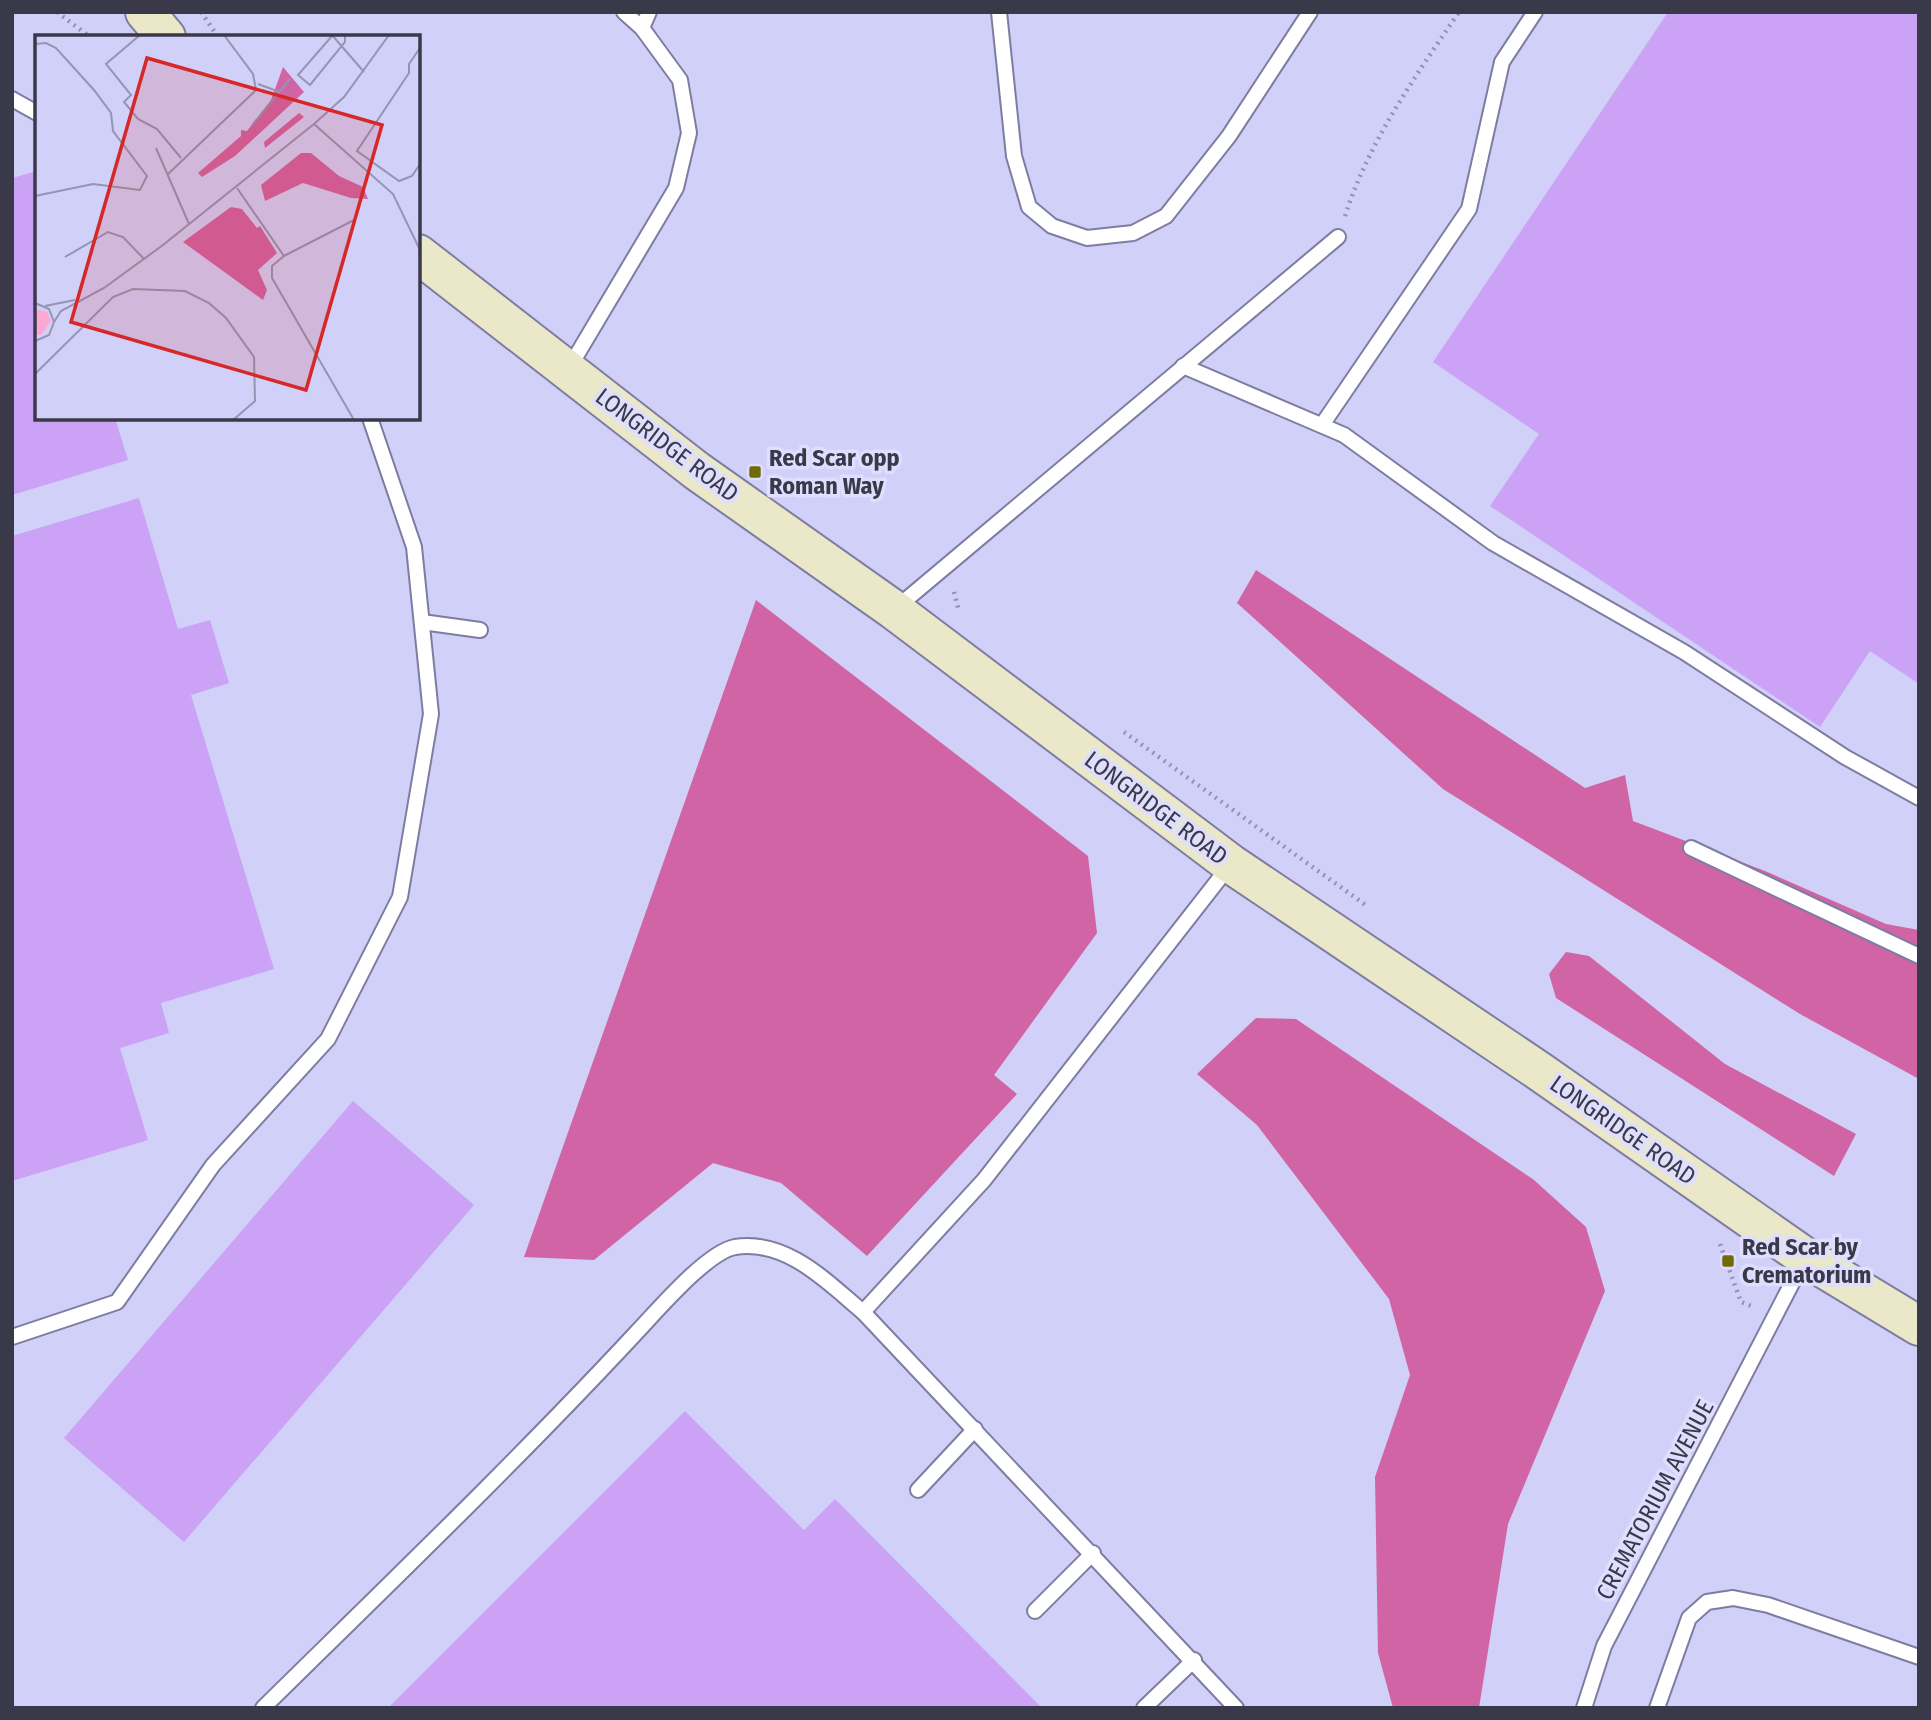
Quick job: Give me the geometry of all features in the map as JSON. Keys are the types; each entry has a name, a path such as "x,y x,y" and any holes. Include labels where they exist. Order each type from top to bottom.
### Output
{"main road":[{"path":"145,12 164,35"},
{"path":"174,12 187,35"},
{"name":"LONGRIDGE ROAD","path":"420,256 697,471 894,610 1231,864 1539,1071 1805,1257 1919,1326"}],"lane":[{"path":"568,370 676,188 689,134 680,80 642,28 624,12"},
{"path":"642,28 649,12"},
{"path":"999,12 1014,156 1029,207 1052,226 1087,238 1133,233 1166,216 1229,136 1310,12"},
{"path":"1322,425 1469,209 1502,62 1535,12"},
{"path":"12,99 35,112"},
{"path":"894,610 1338,237"},
{"path":"1183,366 1344,435 1493,543 1684,652 1845,757 1919,798"},
{"path":"12,1337 117,1302 213,1164 328,1039 400,897 431,714 414,547 371,420"},
{"path":"422,622 480,630"},
{"path":"1691,848 1919,956"},
{"path":"863,1312 984,1180 1231,864"},
{"path":"263,1708 543,1433 691,1275 733,1247 769,1248 807,1266 863,1312 1194,1660 1236,1708"},
{"name":"CREMATORIUM AVENUE","path":"1584,1708 1604,1646 1752,1365 1773,1317 1805,1257"},
{"path":"918,1490 975,1429"},
{"path":"1035,1611 1093,1553"},
{"path":"1657,1708 1689,1618 1707,1602 1733,1598 1768,1605 1919,1657"},
{"path":"1144,1708 1194,1660"}],"path":[{"path":"57,12 87,35"},
{"path":"201,12 217,35"},
{"path":"1338,237 1355,184 1396,104 1459,12"},
{"path":"958,582 954,592 960,613"},
{"path":"1114,725 1374,911"}],"shaded area":[{"path":"1256,570 1585,788 1625,775 1633,821 1765,871 1886,924 1919,930 1919,1079 1800,1014 1443,789 1237,603"},
{"path":"756,600 1088,856 1097,933 994,1075 1017,1094 867,1256 781,1183 713,1163 594,1260 524,1257"},
{"path":"1566,952 1589,956 1725,1064 1856,1134 1834,1176 1556,998 1549,974"},
{"path":"1256,1018 1296,1019 1534,1180 1586,1227 1605,1291 1508,1524 1479,1708 1393,1708 1378,1653 1375,1477 1410,1375 1389,1299 1257,1125 1197,1074"}],"building":[{"path":"1668,12 1919,12 1919,684 1870,651 1820,727 1490,506 1539,434 1433,362"},
{"path":"35,172 35,420 116,420 128,460 12,495 12,178"},
{"path":"139,498 178,629 210,620 229,683 191,695 274,969 161,1003 169,1033 120,1048 148,1140 12,1181 12,536"},
{"path":"353,1101 474,1205 184,1542 64,1438"},
{"path":"685,1411 804,1530 835,1499 1042,1708 388,1708"}],"place":[{"name":"Red Scar opp Roman Way","path":"755,472"},
{"name":"Red Scar by Crematorium","path":"1728,1261"}]}
